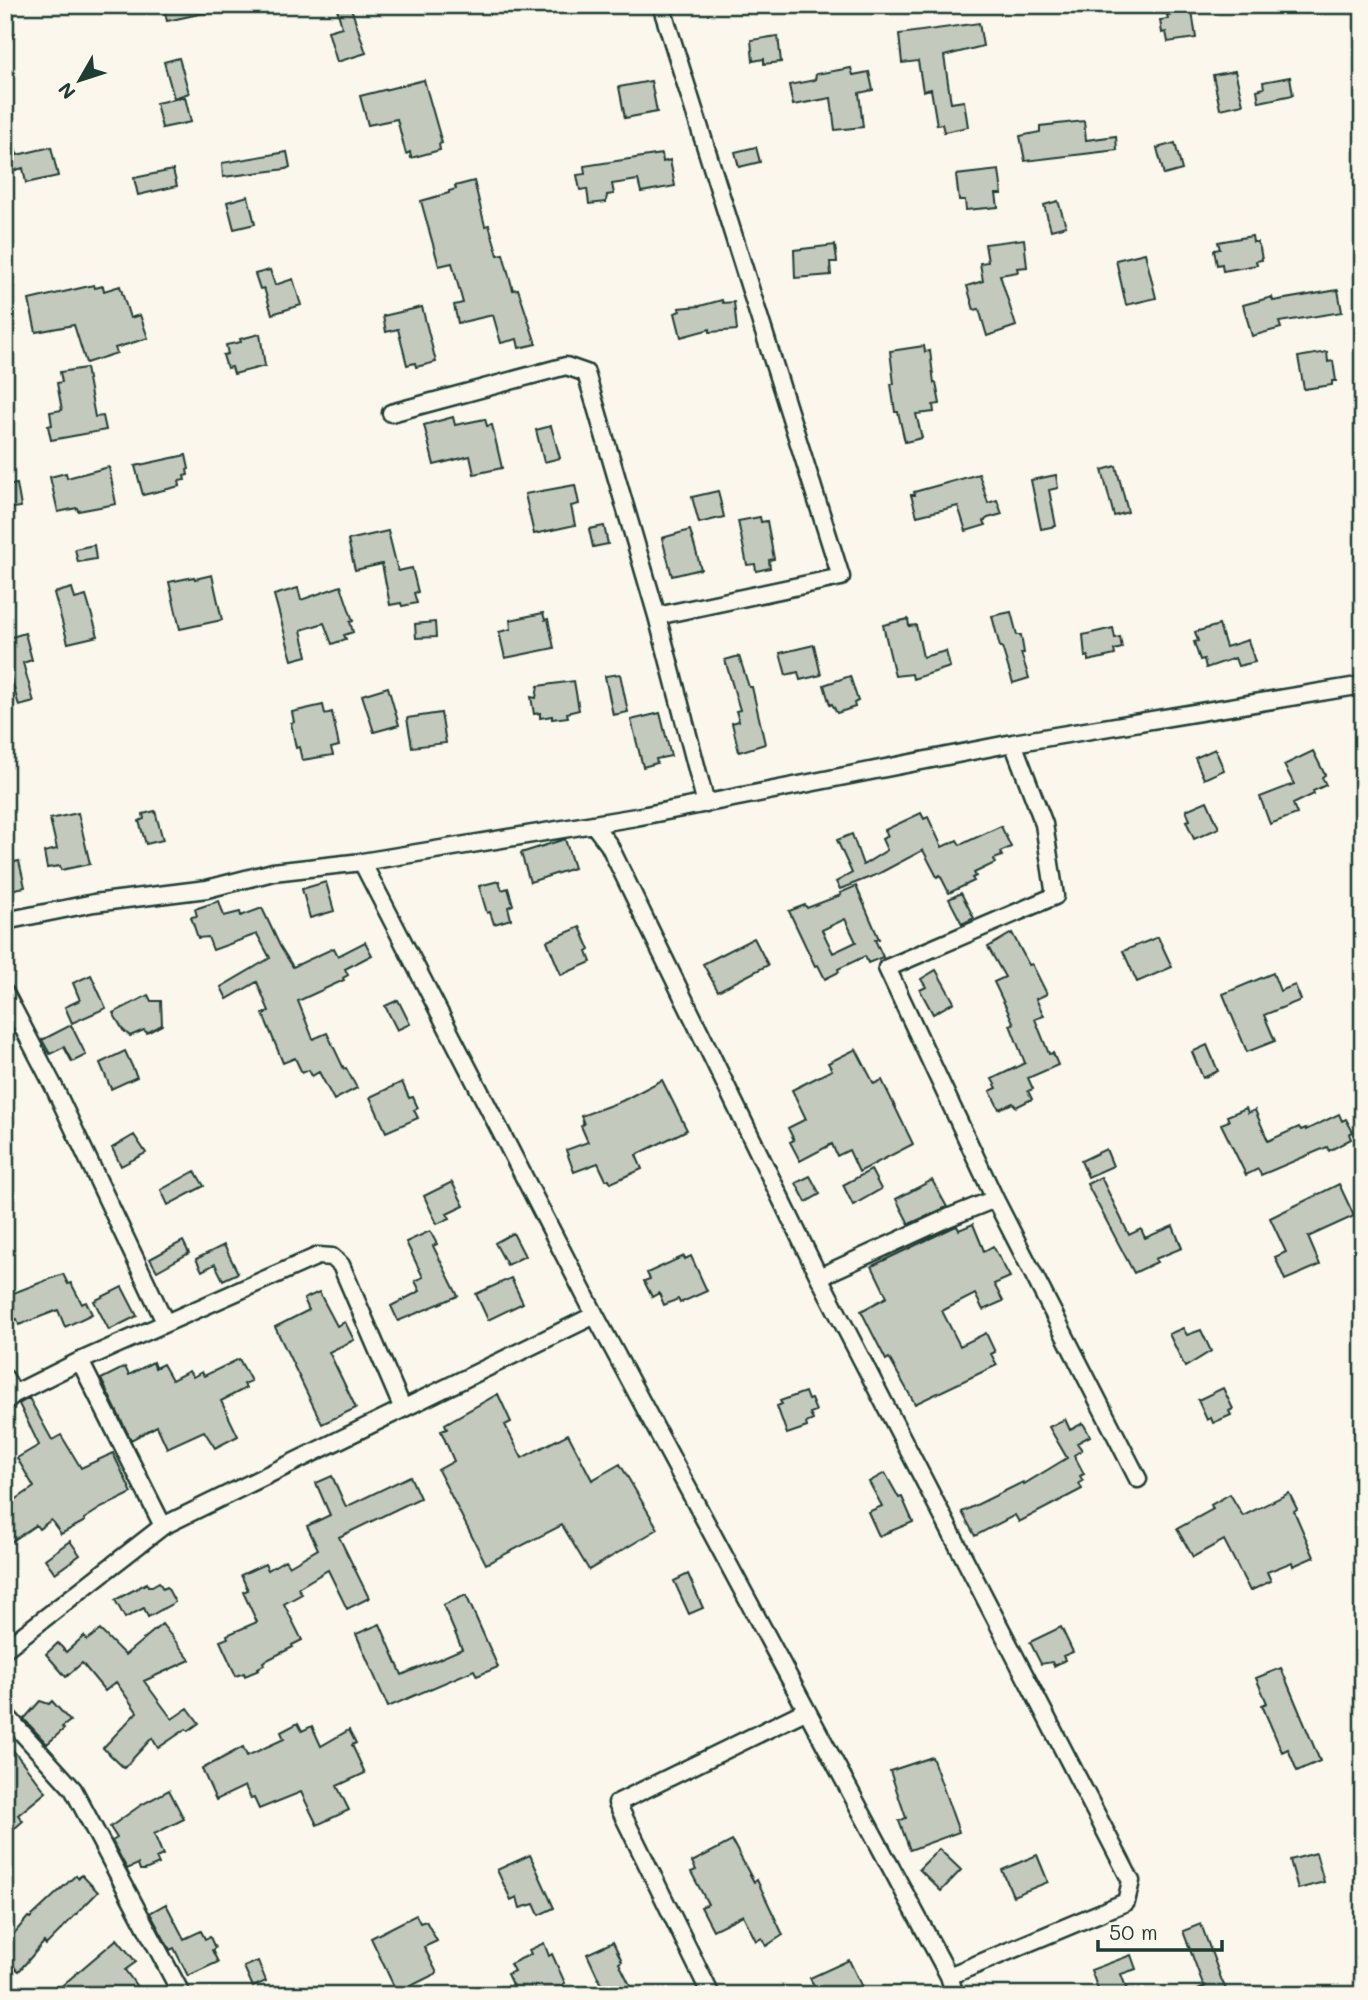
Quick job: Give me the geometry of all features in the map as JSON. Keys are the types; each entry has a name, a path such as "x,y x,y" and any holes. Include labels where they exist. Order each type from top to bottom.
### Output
{"street":[{"path":"657,616 841,577 661,5"},
{"path":"391,413 566,366 586,373 657,616 706,804"},
{"path":"5,921 94,903 207,889 273,872 362,863 593,824 1013,743 1363,685"},
{"path":"1013,743 1044,824 1055,896 887,968 995,1199 1138,1479"},
{"path":"593,824 609,845 819,1277 1131,1881 1126,1902 948,1976"},
{"path":"362,863 595,1315 948,1976 955,1995"},
{"path":"5,993 54,1087 165,1322"},
{"path":"819,1277 995,1199"},
{"path":"5,1378 10,1398 79,1361 165,1322 318,1256 332,1256 341,1265 403,1409"},
{"path":"5,1649 163,1526 595,1315"},
{"path":"79,1361 163,1526"},
{"path":"711,1995 617,1803 805,1712"},
{"path":"5,1714 73,1789 182,1995"}],"building":[{"path":"163,5 212,5 213,11 167,21"},
{"path":"336,5 350,5 366,53 337,62 328,31 342,27"},
{"path":"1192,11 1196,38 1168,42 1166,32 1162,33 1160,20 1168,19 1167,15"},
{"path":"979,23 983,46 944,56 951,103 964,101 968,127 944,132 942,124 937,125 931,89 923,91 918,61 902,63 899,34"},
{"path":"778,36 781,62 764,64 764,59 753,61 751,40"},
{"path":"179,58 189,93 174,98 164,62"},
{"path":"851,68 853,75 869,72 873,90 859,93 863,127 835,130 831,98 793,105 789,85 815,80 816,74"},
{"path":"1235,71 1243,104 1220,109 1213,75"},
{"path":"1290,77 1293,95 1259,102 1257,90 1264,88 1263,82"},
{"path":"424,80 442,143 439,144 440,150 411,158 410,152 406,154 397,119 368,125 360,96"},
{"path":"651,81 657,112 625,118 619,87"},
{"path":"185,97 191,122 162,128 156,103"},
{"path":"1084,121 1086,140 1116,136 1117,150 1025,161 1020,136 1040,132 1040,126"},
{"path":"5,128 10,128 17,155 51,147 58,176 26,183 23,168 5,173"},
{"path":"1175,143 1182,170 1164,175 1157,148"},
{"path":"756,147 760,162 739,167 735,152"},
{"path":"287,152 290,167 286,169 223,177 222,163"},
{"path":"662,154 663,162 670,160 675,186 641,192 638,180 612,184 614,194 607,195 606,202 589,204 587,189 580,190 577,175 585,174 584,166"},
{"path":"173,170 177,186 138,195 134,178"},
{"path":"999,170 1002,194 996,194 998,207 966,210 965,200 959,200 956,175"},
{"path":"474,181 485,226 489,225 498,255 503,254 513,290 518,289 536,344 519,348 517,339 501,343 493,315 458,323 454,305 463,303 452,263 439,266 421,201 449,193 456,189 455,186"},
{"path":"248,196 255,224 234,229 227,202"},
{"path":"1058,201 1066,226 1051,230 1044,205"},
{"path":"1252,236 1253,242 1257,242 1260,248 1262,260 1256,261 1257,265 1223,271 1222,264 1217,265 1214,250 1220,249 1218,242"},
{"path":"1024,239 1027,267 1017,268 1018,272 1000,275 1016,326 987,336 979,309 974,310 967,286 983,281 980,263 988,262 985,244"},
{"path":"835,245 837,262 830,262 831,275 795,278 794,250"},
{"path":"1145,253 1156,298 1126,305 1116,260"},
{"path":"270,270 275,285 293,279 301,305 272,314 264,288 260,289 255,274"},
{"path":"94,285 95,288 103,286 104,291 120,286 130,318 140,315 148,338 115,348 117,353 86,363 74,325 36,332 29,300"},
{"path":"1338,290 1342,312 1279,322 1281,328 1252,336 1243,305 1272,297 1273,301"},
{"path":"722,300 723,303 734,302 737,330 710,332 710,329 681,337 675,313 680,311 679,308"},
{"path":"422,307 436,362 416,367 415,363 407,365 398,329 386,332 383,316"},
{"path":"260,334 265,366 234,374 232,367 227,368 223,355 228,354 226,345"},
{"path":"924,346 925,352 930,351 940,404 933,405 934,412 916,414 922,438 905,442 898,412 895,412 890,351"},
{"path":"1327,352 1328,362 1333,361 1336,381 1332,381 1332,385 1304,389 1298,357"},
{"path":"86,368 95,417 103,416 106,430 51,440 48,426 52,425 50,412 62,410 57,383 62,382 60,372"},
{"path":"453,417 455,425 485,419 487,426 492,425 502,468 474,474 470,456 434,465 424,425"},
{"path":"551,426 560,458 544,462 536,430"},
{"path":"186,455 188,475 184,476 185,480 179,481 180,486 143,495 135,466"},
{"path":"1116,466 1128,512 1114,516 1102,470"},
{"path":"109,467 116,504 58,512 50,477 66,473 67,478"},
{"path":"979,474 988,503 997,500 1002,514 988,518 984,521 986,525 966,531 958,506 917,516 911,495 915,495 914,492"},
{"path":"1056,475 1058,488 1049,490 1056,526 1041,529 1031,480"},
{"path":"17,484 21,507 5,509 5,486"},
{"path":"575,485 579,504 571,506 575,525 534,534 525,494"},
{"path":"718,491 724,517 699,523 692,497"},
{"path":"760,517 761,522 767,521 774,559 769,560 770,568 756,571 755,564 747,565 738,521"},
{"path":"604,526 608,544 593,547 589,529"},
{"path":"690,530 701,569 672,576 662,538"},
{"path":"388,531 398,571 412,568 418,592 414,593 417,603 390,605 382,564 355,570 348,540"},
{"path":"94,545 96,559 78,562 75,549"},
{"path":"212,575 222,620 180,629 169,582"},
{"path":"341,586 353,621 350,622 353,632 344,635 346,639 332,644 324,623 301,630 307,656 292,660 274,595 298,588 301,600"},
{"path":"72,588 75,599 86,596 98,636 68,643 54,593"},
{"path":"1011,612 1017,635 1021,635 1024,653 1021,653 1029,678 1013,683 992,616"},
{"path":"543,613 545,620 548,619 554,648 505,658 499,632 511,629 510,620"},
{"path":"908,619 909,626 916,625 923,657 946,651 950,667 913,679 912,674 895,676 883,625"},
{"path":"435,622 436,637 416,638 415,624"},
{"path":"1219,625 1226,647 1248,640 1255,662 1238,666 1235,658 1206,668 1194,642 1198,641 1195,632"},
{"path":"1113,628 1115,638 1120,637 1122,648 1114,650 1115,655 1088,661 1088,656 1085,657 1083,635"},
{"path":"25,633 32,660 23,663 34,702 19,706 8,667 5,667 5,639"},
{"path":"814,645 821,675 800,680 798,672 786,675 780,653"},
{"path":"739,656 749,687 752,687 765,744 739,752 732,723 739,721 736,711 740,710 725,660"},
{"path":"620,674 628,712 613,715 605,676"},
{"path":"850,676 858,701 854,703 855,707 837,713 832,704 830,705 824,685"},
{"path":"574,681 579,710 567,713 568,717 552,719 552,716 540,718 540,713 534,714 531,697 536,698 538,686"},
{"path":"388,687 399,725 374,732 362,695"},
{"path":"323,705 325,714 332,712 339,746 331,748 333,755 302,760 299,747 296,748 291,723 294,722 292,712"},
{"path":"441,713 446,743 412,747 407,718"},
{"path":"660,713 671,756 656,759 657,763 643,767 631,720"},
{"path":"1215,749 1224,770 1204,779 1195,758"},
{"path":"1313,751 1325,775 1322,777 1326,785 1293,804 1297,814 1270,824 1260,797 1294,784 1284,765"},
{"path":"1207,801 1219,828 1194,839 1186,821 1190,820 1186,810"},
{"path":"155,811 163,840 146,844 139,821 144,819 143,814"},
{"path":"78,813 90,864 61,870 60,866 47,868 44,852 57,849 50,819"},
{"path":"921,813 924,819 928,817 942,847 957,840 960,845 1001,826 1011,847 1000,852 1002,856 994,859 995,863 974,873 974,881 949,893 923,850 878,874 840,889 836,882 852,873 837,840 852,834 863,865 887,850 882,839 888,836 885,830"},
{"path":"565,839 574,868 530,882 521,853"},
{"path":"19,861 25,887 5,891 5,864"},
{"path":"499,881 502,890 508,888 513,905 508,907 511,919 494,924 490,912 487,913 479,886"},
{"path":"326,882 334,911 310,918 302,889"},
{"path":"856,886 879,939 875,940 883,957 868,963 865,956 838,969 839,972 825,979 818,965 815,966 789,911 805,905 807,908 841,895 840,893","holes":["845,919 856,942 833,953 822,930"]},
{"path":"961,893 974,918 962,924 949,899"},
{"path":"219,901 224,916 240,912 241,916 262,908 293,967 334,948 338,956 365,942 372,955 345,969 348,975 344,980 298,1001 313,1039 327,1033 344,1069 346,1068 357,1088 334,1100 319,1072 312,1076 309,1070 302,1073 295,1058 283,1063 263,1014 269,1011 257,982 227,999 221,987 270,958 257,934 213,950 208,937 198,938 191,917 197,916 195,909"},
{"path":"580,927 590,950 587,952 591,962 561,975 547,941"},
{"path":"1012,933 1047,994 1036,999 1044,1016 1035,1019 1049,1054 1053,1053 1058,1065 1028,1078 1033,1089 1028,1091 1032,1099 1016,1107 1013,1103 999,1109 990,1091 997,1088 992,1079 1025,1063 1010,1025 1014,1024 994,982 1005,977 988,947"},
{"path":"1158,937 1172,967 1137,982 1123,951"},
{"path":"754,938 768,965 718,991 703,964"},
{"path":"936,970 954,1002 933,1014 920,990 926,987 921,979"},
{"path":"1273,973 1280,991 1295,985 1301,1000 1264,1015 1275,1041 1247,1052 1223,994"},
{"path":"91,975 106,1008 72,1023 65,1007 80,1000 73,983"},
{"path":"148,995 151,1001 161,1001 162,1025 147,1033 144,1030 130,1036 113,1013"},
{"path":"398,1000 410,1024 397,1030 385,1006"},
{"path":"71,1025 86,1055 72,1062 64,1047 50,1054 42,1040"},
{"path":"1207,1045 1218,1071 1203,1078 1192,1052"},
{"path":"856,1049 874,1084 882,1080 913,1144 859,1172 849,1150 837,1156 832,1144 800,1161 790,1142 794,1140 788,1128 806,1119 792,1090 832,1070 828,1063"},
{"path":"125,1051 137,1077 111,1089 100,1063"},
{"path":"662,1080 687,1130 636,1155 642,1169 611,1183 609,1179 606,1180 598,1163 574,1172 566,1150 588,1142 581,1126 584,1124 581,1116 622,1101"},
{"path":"402,1082 409,1098 413,1097 418,1108 414,1110 418,1118 386,1132 370,1097"},
{"path":"1246,1108 1248,1113 1255,1110 1268,1141 1299,1127 1306,1130 1339,1114 1342,1121 1346,1119 1353,1132 1349,1134 1351,1139 1329,1151 1327,1147 1261,1175 1258,1169 1246,1175 1221,1124 1229,1121 1227,1116"},
{"path":"134,1135 146,1153 121,1166 112,1148"},
{"path":"1106,1149 1113,1166 1088,1177 1081,1161"},
{"path":"871,1170 881,1189 853,1205 843,1185"},
{"path":"195,1171 204,1186 168,1205 161,1190"},
{"path":"810,1176 820,1194 806,1202 796,1183"},
{"path":"1101,1177 1129,1235 1141,1229 1145,1238 1173,1226 1182,1248 1155,1259 1157,1262 1134,1273 1087,1184"},
{"path":"932,1180 947,1207 909,1224 896,1199"},
{"path":"452,1182 464,1206 447,1214 450,1218 437,1224 424,1196"},
{"path":"1339,1184 1354,1216 1308,1237 1320,1265 1285,1280 1275,1257 1286,1252 1270,1218"},
{"path":"973,1224 984,1251 993,1246 1010,1277 994,1284 1003,1301 983,1310 975,1294 942,1311 960,1346 986,1333 995,1352 991,1354 997,1365 915,1404 889,1358 886,1360 861,1311 887,1297 872,1266 954,1227 957,1226 959,1230"},
{"path":"430,1231 437,1244 433,1246 458,1296 398,1321 391,1306 420,1291 415,1281 423,1277 406,1242"},
{"path":"513,1233 525,1256 507,1265 495,1243"},
{"path":"183,1241 189,1253 157,1271 150,1259"},
{"path":"224,1245 238,1273 223,1280 215,1264 202,1271 196,1259"},
{"path":"684,1256 685,1259 691,1256 707,1291 680,1303 678,1299 664,1305 659,1293 652,1297 644,1281 650,1279 647,1273"},
{"path":"63,1274 82,1304 86,1302 92,1314 65,1327 58,1310 19,1325 17,1319 13,1320 7,1305 12,1303 8,1295"},
{"path":"511,1278 523,1303 488,1320 476,1294"},
{"path":"122,1287 137,1316 109,1330 94,1301"},
{"path":"319,1292 337,1326 345,1322 354,1340 329,1352 356,1408 322,1424 275,1327 309,1310 304,1299"},
{"path":"1183,1328 1187,1335 1201,1330 1211,1351 1185,1367 1169,1334"},
{"path":"239,1359 251,1381 244,1384 246,1388 221,1401 238,1436 215,1448 204,1431 167,1448 157,1426 131,1440 101,1379 125,1367 129,1375 153,1362 155,1368 163,1364 172,1380 189,1371 193,1377 202,1372 204,1376"},
{"path":"1223,1388 1233,1409 1229,1411 1231,1415 1213,1423 1211,1418 1207,1420 1198,1400"},
{"path":"805,1392 816,1411 810,1413 813,1420 806,1423 807,1427 787,1434 777,1406 782,1404 780,1401"},
{"path":"498,1394 511,1422 505,1425 522,1458 568,1434 592,1480 620,1464 658,1529 589,1570 562,1525 486,1564 438,1470 454,1461 441,1431 447,1429 445,1424"},
{"path":"29,1398 52,1440 61,1435 81,1468 113,1453 132,1493 101,1508 84,1519 85,1521 61,1534 51,1520 39,1529 36,1525 5,1546 5,1507 34,1487 17,1458 39,1445 19,1404"},
{"path":"1065,1419 1070,1430 1083,1423 1090,1436 1077,1443 1082,1450 1074,1455 1084,1474 1080,1476 1083,1481 1079,1483 1082,1489 1019,1522 1015,1515 975,1536 962,1512 1023,1482 1024,1484 1067,1458 1049,1427"},
{"path":"885,1473 899,1498 902,1497 913,1522 879,1536 868,1512 882,1506 869,1482"},
{"path":"332,1476 346,1507 410,1476 420,1498 339,1537 369,1598 347,1609 328,1570 298,1588 302,1594 284,1604 302,1640 263,1662 264,1665 258,1668 259,1670 245,1676 244,1673 236,1676 220,1641 228,1638 227,1635 257,1622 243,1592 248,1590 241,1575 265,1564 268,1570 285,1560 289,1566 318,1549 307,1526 330,1515 316,1483"},
{"path":"1289,1493 1314,1557 1293,1566 1292,1562 1267,1572 1271,1581 1250,1591 1224,1540 1193,1557 1177,1529 1213,1509 1211,1505 1230,1494 1243,1516"},
{"path":"70,1541 80,1555 55,1573 45,1559"},
{"path":"688,1574 703,1608 689,1614 674,1581"},
{"path":"159,1582 163,1589 167,1587 175,1602 148,1617 144,1608 125,1618 115,1600 147,1583 152,1586"},
{"path":"466,1595 498,1667 477,1676 474,1670 388,1707 356,1634 380,1624 402,1675 462,1649 443,1605"},
{"path":"162,1624 190,1660 144,1681 172,1719 188,1708 199,1723 158,1748 152,1738 124,1768 103,1748 137,1712 116,1682 105,1691 82,1663 66,1677 46,1654 58,1643 66,1652 84,1636 87,1640 100,1630 125,1655"},
{"path":"1061,1627 1073,1652 1063,1656 1065,1660 1054,1666 1052,1662 1041,1664 1030,1642"},
{"path":"1281,1668 1320,1761 1297,1771 1288,1749 1282,1752 1262,1705 1267,1703 1256,1678"},
{"path":"40,1701 49,1704 52,1701 70,1721 47,1744 24,1719"},
{"path":"298,1723 302,1731 312,1726 321,1746 349,1730 356,1743 352,1745 365,1773 337,1786 349,1810 317,1825 301,1792 259,1809 245,1786 216,1800 202,1769 243,1747 247,1756 284,1739 281,1732"},
{"path":"5,1740 46,1792 18,1815 23,1821 5,1837"},
{"path":"932,1757 959,1832 910,1850 899,1821 906,1818 890,1771"},
{"path":"169,1790 184,1819 154,1834 163,1855 156,1858 159,1864 145,1870 140,1870 138,1864 127,1869 112,1841 117,1838 110,1827 141,1805"},
{"path":"732,1841 754,1882 757,1880 783,1935 766,1946 762,1938 756,1941 743,1915 713,1930 701,1907 708,1904 691,1872 696,1870 692,1862"},
{"path":"939,1849 961,1870 941,1891 919,1869"},
{"path":"1316,1853 1324,1882 1298,1889 1290,1860"},
{"path":"530,1855 554,1908 539,1915 534,1904 520,1908 517,1897 511,1900 497,1870"},
{"path":"1037,1855 1048,1882 1013,1896 1002,1870"},
{"path":"76,1875 78,1878 82,1875 98,1892 46,1945 44,1942 19,1971 5,1960 5,1944 28,1917"},
{"path":"166,1904 184,1939 201,1931 205,1939 210,1937 218,1962 188,1976 174,1948 170,1950 150,1913"},
{"path":"416,1915 420,1923 426,1921 437,1941 424,1947 437,1973 397,1993 371,1938"},
{"path":"1201,1924 1229,1995 1188,1995 1206,1986 1183,1931"},
{"path":"117,1939 136,1962 125,1970 143,1995 51,1995"},
{"path":"613,1942 622,1961 619,1963 635,1995 606,1995 587,1954"},
{"path":"544,1943 565,1983 565,1990 555,1995 517,1995 507,1974 514,1971 510,1964 531,1954 529,1950"},
{"path":"1131,1955 1136,1969 1121,1974 1129,1995 1100,1995 1091,1970"},
{"path":"849,1960 862,1987 846,1995 818,1995 810,1978"},
{"path":"258,1961 266,1981 253,1987 244,1967"}]}
